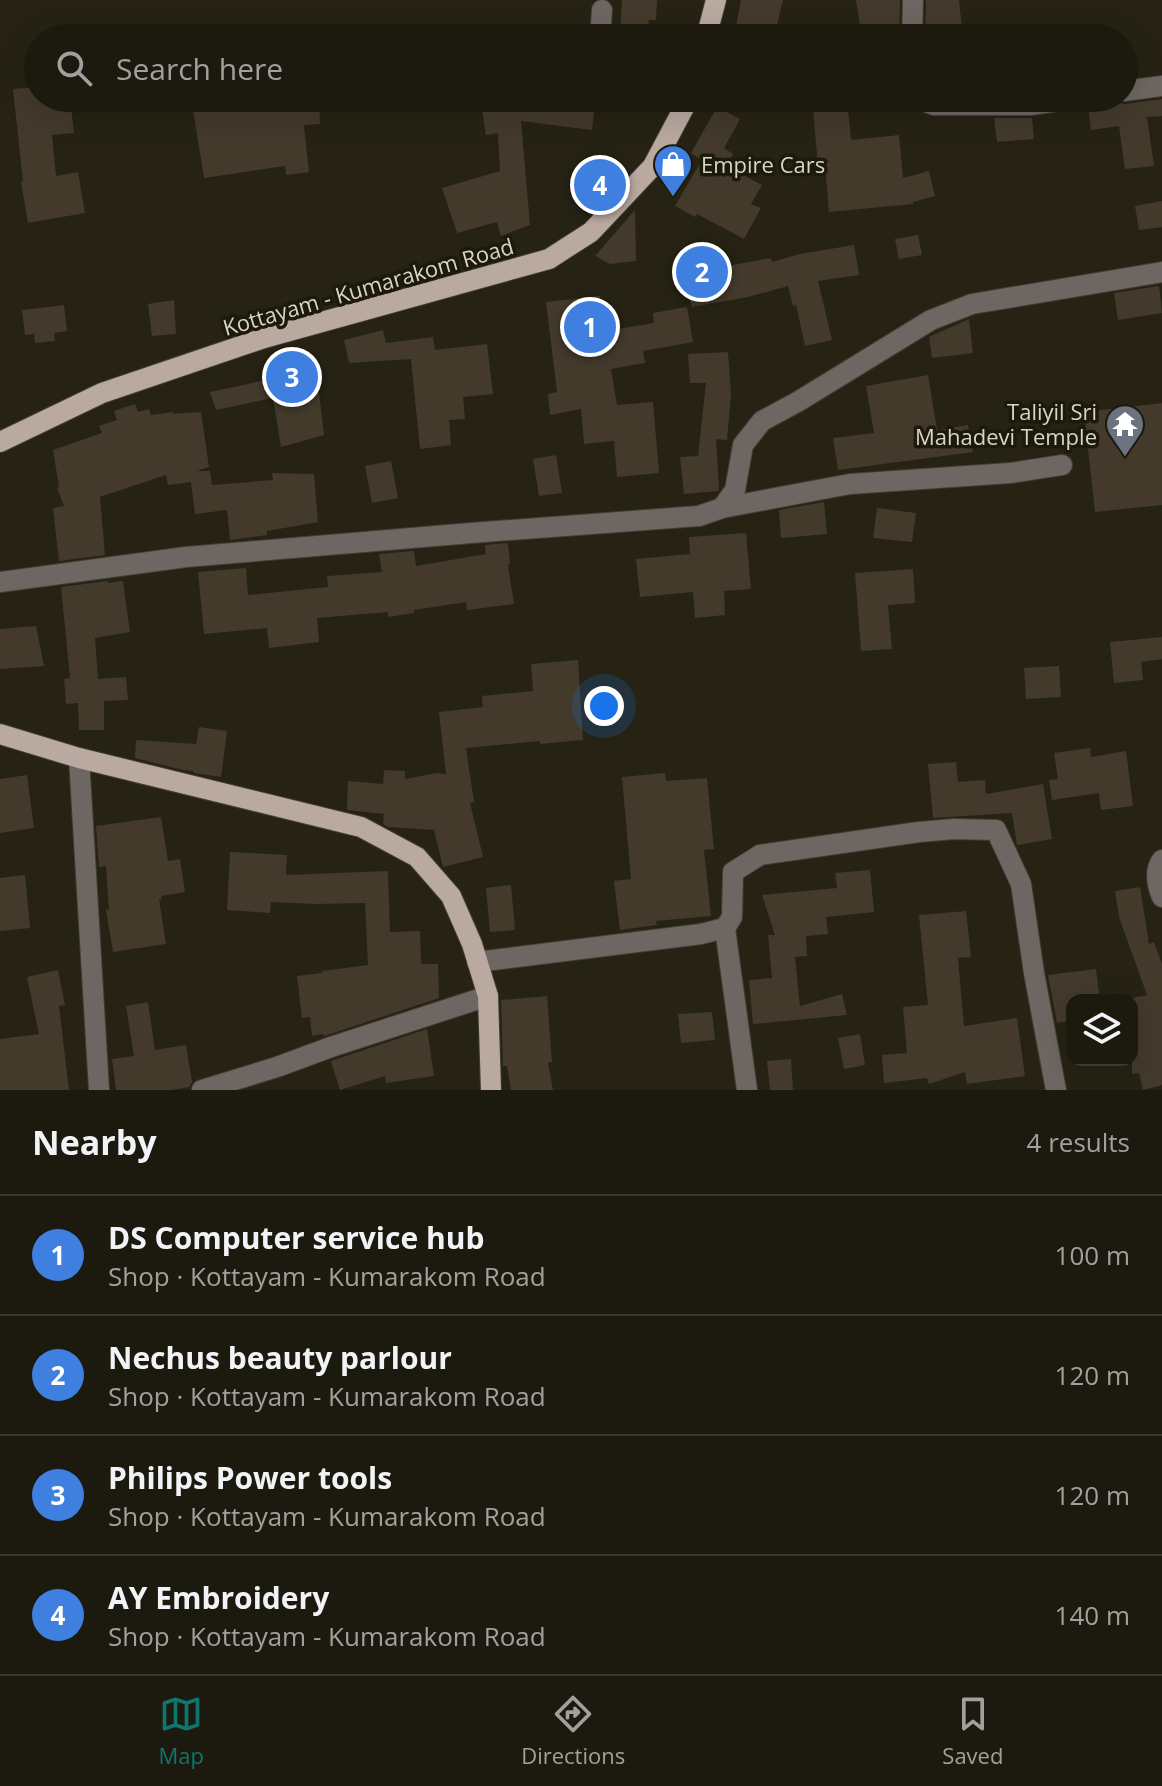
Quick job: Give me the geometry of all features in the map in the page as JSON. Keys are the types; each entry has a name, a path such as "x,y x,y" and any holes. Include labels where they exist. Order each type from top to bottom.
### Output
{"main road":[{"path":"710,24 716,0"},
{"name":"Kottayam - Kumarakom Road","path":"0,442 102,393 264,338 549,259 591,232 653,166 682,112"},
{"path":"0,734 79,758 361,827 417,857 451,896 472,944 488,996 491,1090"}],"street":[{"path":"912,24 913,0"},
{"path":"601,24 602,10"},
{"path":"1138,89 1162,86"},
{"path":"722,508 735,490 743,445 762,421 931,320 972,304 1162,272"},
{"path":"0,582 186,557 699,516 722,508 850,484 1010,473 1062,465"},
{"path":"79,758 99,1090"},
{"path":"747,1090 725,928 732,917 733,872 760,855 954,829 996,830 1021,884 1056,1090"},
{"path":"1162,860 1156,884 1162,897"},
{"path":"477,962 701,934 725,928"},
{"path":"202,1090 488,996"}],"building":[{"path":"622,0 657,0 656,20 649,20 648,24 621,24"},
{"path":"741,0 783,0 777,24 737,24"},
{"path":"856,0 900,0 899,24 860,24"},
{"path":"926,0 959,0 962,24 925,24"},
{"path":"24,88 24,112 72,112 74,133 52,135 56,176 78,172 85,213 28,223 13,89"},
{"path":"1162,99 1162,116 1147,117 1154,166 1125,169 1119,126 1091,130 1089,112 1138,112 1138,102"},
{"path":"193,112 320,112 320,124 304,125 309,172 286,175 285,166 204,178"},
{"path":"482,112 594,112 592,130 521,121 530,225 501,236 497,222 457,233 442,188 500,171 498,133 486,135"},
{"path":"714,112 727,112 740,119 724,148 733,154 726,166 762,185 751,204 761,208 744,239 675,206 702,160 691,153"},
{"path":"813,112 848,112 851,140 899,135 903,178 929,171 935,196 913,204 829,212 825,165 818,166"},
{"path":"994,118 1032,118 1034,139 997,142"},
{"path":"1162,201 1162,227 1139,230 1135,206"},
{"path":"635,210 636,261 610,264 595,256"},
{"path":"918,235 922,255 899,259 895,239"},
{"path":"854,245 859,275 818,281 832,340 805,346 796,305 793,306 788,286 692,307 686,286 712,278 711,269 771,258 772,262"},
{"path":"1159,286 1162,313 1118,320 1114,293"},
{"path":"600,296 605,331 654,323 653,313 687,307 693,342 643,351 645,363 611,369 617,405 653,402 659,473 617,477 614,441 584,444 581,409 550,415 548,394 557,392 546,302"},
{"path":"174,300 176,334 152,336 148,304"},
{"path":"64,305 67,331 54,333 55,341 35,343 34,334 25,335 22,310"},
{"path":"969,319 973,353 932,358 929,337"},
{"path":"383,330 386,343 433,337 435,350 487,344 493,394 463,397 465,419 449,420 451,445 420,449 411,359 349,363 344,340"},
{"path":"728,352 731,395 727,440 716,439 719,489 684,494 680,457 698,456 706,383 690,383 688,354"},
{"path":"315,357 324,435 281,447 273,398 216,410 210,392 271,379 269,368"},
{"path":"928,375 937,430 968,425 973,452 838,470 833,438 874,433 866,386"},
{"name":"Taliyil Sri Mahadevi Temple","path":"1162,403 1162,505 1095,512 1084,412"},
{"path":"135,404 138,412 149,409 151,415 201,412 209,467 196,471 210,471 212,485 273,480 272,473 314,474 318,522 267,531 267,535 230,540 227,510 195,514 191,482 168,485 166,475 100,497 105,555 59,561 53,508 64,506 57,488 53,450 102,433 99,426 117,420 114,411"},
{"path":"556,455 562,493 539,496 533,459"},
{"path":"391,461 398,498 372,503 365,466"},
{"path":"824,502 827,534 781,538 779,510"},
{"path":"877,508 916,513 912,542 873,538"},
{"path":"746,533 751,589 724,591 725,615 695,618 693,592 640,597 636,559 690,554 689,537"},
{"path":"508,543 514,604 467,610 466,602 388,617 388,612 317,618 319,642 269,648 267,628 204,634 198,572 246,568 248,595 328,587 327,576 382,572 379,554 414,551 416,566 486,554 485,545"},
{"path":"913,569 915,603 888,605 892,649 861,651 855,573"},
{"path":"123,581 130,632 95,638 98,679 126,677 128,700 104,701 104,730 79,730 78,703 66,704 64,679 70,678 61,587"},
{"path":"36,626 44,666 0,669 0,629"},
{"path":"1162,637 1162,659 1141,662 1143,680 1114,683 1110,642"},
{"path":"578,660 583,740 466,748 474,802 470,803 483,857 443,867 434,830 388,827 383,824 384,814 347,810 348,781 383,784 384,770 405,771 405,779 446,774 439,712 483,707 482,696 533,691 531,664"},
{"path":"1059,666 1061,697 1026,699 1024,668"},
{"path":"199,727 227,731 221,777 135,758 136,740 196,744"},
{"path":"1090,748 1091,757 1126,751 1133,806 1101,810 1099,793 1052,800 1049,780 1058,779 1054,753"},
{"path":"956,762 958,782 985,780 986,794 1043,784 1052,839 1017,845 1012,813 933,818 928,764"},
{"path":"665,773 666,781 707,778 714,849 704,850 711,916 656,921 657,925 620,930 614,881 631,879 622,777"},
{"path":"27,775 34,828 0,833 0,779"},
{"path":"161,817 168,861 180,859 185,892 159,899 166,944 113,952 106,910 109,909 106,866 99,867 96,826"},
{"path":"230,852 287,855 286,875 388,871 390,932 420,931 421,964 438,964 439,998 324,1036 312,1036 310,1017 302,1018 297,976 368,965 365,903 271,902 270,913 227,910"},
{"path":"870,870 874,912 826,917 828,934 806,936 807,956 795,957 800,1006 842,994 847,1015 753,1024 749,980 772,978 768,935 775,935 762,895 837,888 835,873"},
{"path":"25,875 30,928 0,931 0,878"},
{"path":"511,885 515,930 490,932 486,888"},
{"path":"1140,887 1149,944 1154,942 1162,964 1162,1085 1143,1090 1139,1073 1132,1074 1132,1066 1138,1066 1138,997 1147,995 1119,917 1115,891"},
{"path":"966,911 971,957 958,958 964,1026 1017,1018 1025,1076 967,1084 965,1072 929,1084 927,1078 884,1083 882,1055 907,1053 903,1007 928,1005 919,915"},
{"path":"1096,969 1099,994 1066,994 1066,1021 1057,1023 1048,975"},
{"path":"58,970 65,1005 59,1006 69,1090 0,1090 0,1039 39,1034 27,977"},
{"path":"547,996 552,1062 548,1063 553,1090 511,1090 507,1066 503,1066 501,1000"},
{"path":"148,1002 155,1050 186,1045 192,1082 189,1087 116,1090 112,1059 134,1056 126,1006"},
{"path":"712,1012 715,1040 681,1043 678,1014"},
{"path":"427,1029 434,1076 386,1083 385,1076 340,1090 331,1061"},
{"path":"860,1034 865,1065 844,1069 838,1038"},
{"path":"791,1059 793,1090 770,1090 767,1061"}],"place":[{"name":"AY Embroidery","path":"600,185"},
{"name":"Empire Cars","path":"673,198"},
{"name":"Nechus beauty parlour","path":"702,272"},
{"name":"DS Computer service hub","path":"590,327"},
{"name":"Philips Power tools","path":"292,377"},
{"name":"Taliyil Sri Mahadevi Temple","path":"1125,458"}]}
